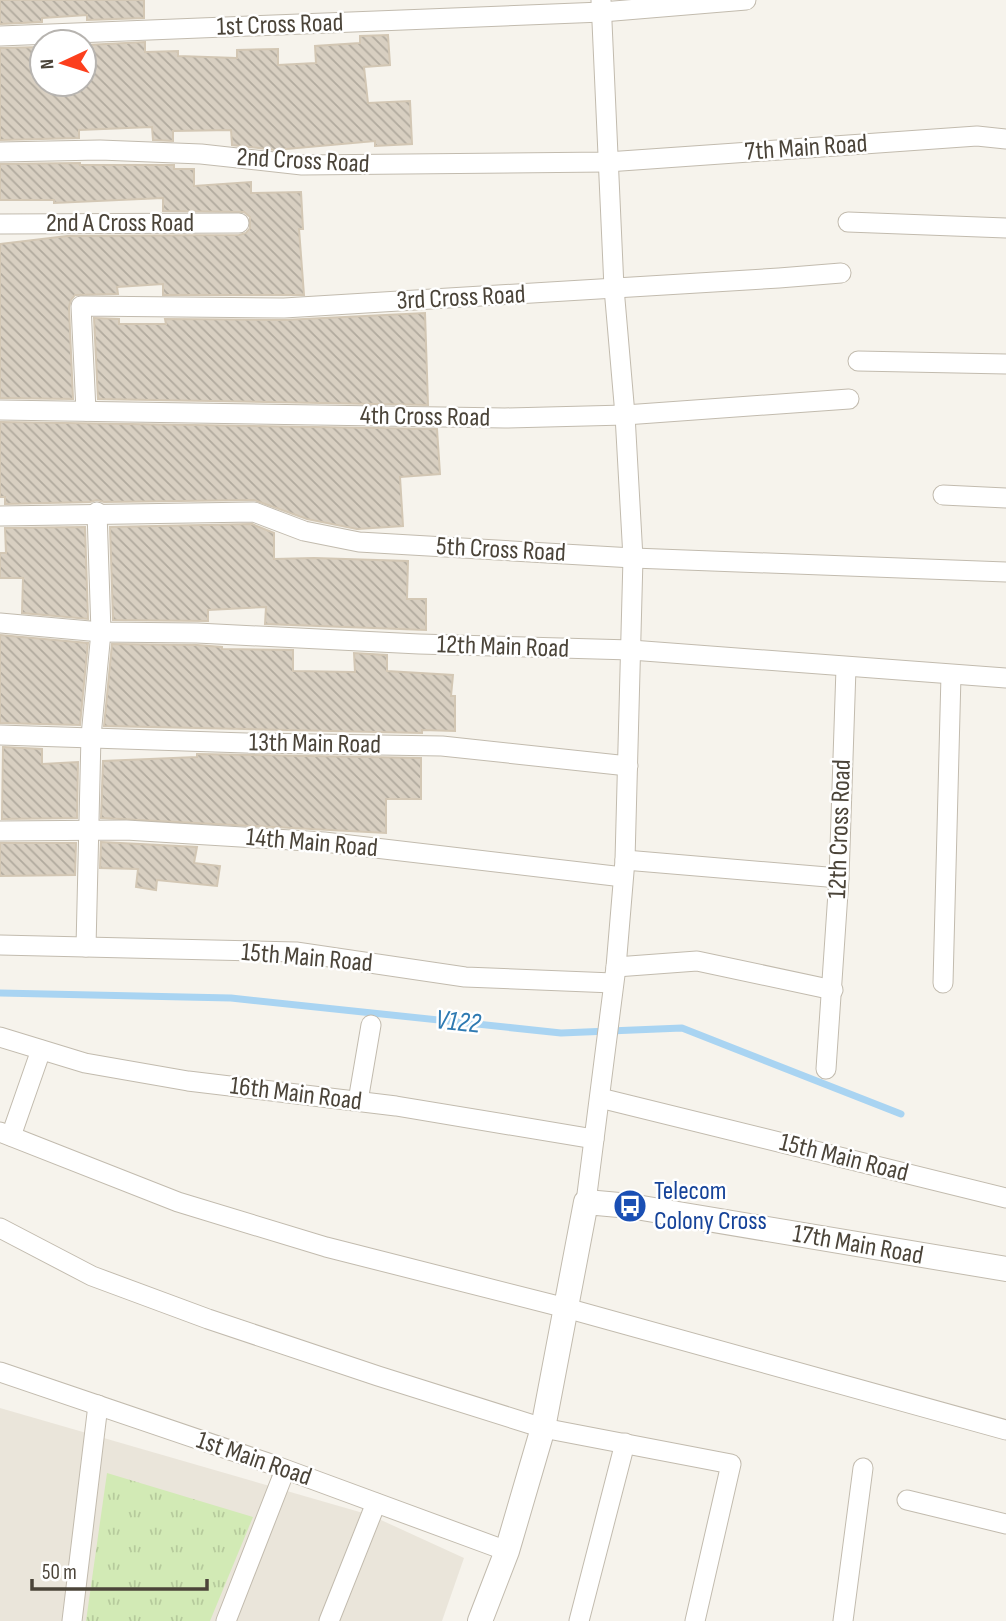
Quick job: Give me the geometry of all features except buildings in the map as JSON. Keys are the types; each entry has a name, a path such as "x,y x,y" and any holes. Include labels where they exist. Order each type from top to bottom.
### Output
{"street":[{"path":"480,1621 506,1551 543,1428 566,1308 586,1202 600,1097 624,869 633,558 614,288 601,6 746,0"},
{"name":"1st Cross Road","path":"0,36 601,6"},
{"name":"7th Main Road","path":"607,162 977,136 1006,139"},
{"name":"2nd Cross Road","path":"0,152 100,150 201,154 302,166 607,162"},
{"path":"848,222 1006,228"},
{"name":"2nd A Cross Road","path":"0,224 239,223"},
{"name":"3rd Cross Road","path":"86,411 81,306 284,309 841,273"},
{"path":"858,361 1006,364"},
{"name":"4th Cross Road","path":"0,410 505,418 625,415 849,399"},
{"path":"943,495 1006,498"},
{"path":"86,947 91,736 101,632 97,512"},
{"name":"5th Cross Road","path":"0,516 97,512 254,512 304,531 359,542 633,558 1006,572"},
{"name":"12th Main Road","path":"0,623 101,632 631,650 1006,678"},
{"name":"12th Cross Road","path":"826,1069 839,878 846,668"},
{"path":"943,983 951,675"},
{"name":"13th Main Road","path":"0,734 246,743 442,746 628,766"},
{"name":"14th Main Road","path":"0,831 126,830 324,842 624,869 839,878"},
{"name":"15th Main Road","path":"0,945 296,952 465,977 614,975 697,961 833,990"},
{"path":"358,1101 371,1025"},
{"name":"16th Main Road","path":"0,1037 85,1063 188,1082 358,1101 594,1139"},
{"path":"41,1049 6,1134 177,1202 326,1247 566,1308 1006,1430"},
{"name":"15th Main Road","path":"600,1097 1006,1198"},
{"name":"17th Main Road","path":"586,1202 631,1206 1006,1269"},
{"path":"0,1228 92,1276 208,1319 543,1428 731,1464 695,1621"},
{"name":"1st Main Road","path":"0,1372 285,1469 506,1551"},
{"path":"72,1621 98,1405"},
{"path":"579,1621 625,1444"},
{"path":"843,1621 863,1468"},
{"path":"226,1621 285,1469"},
{"path":"907,1500 1006,1524"},
{"path":"329,1621 376,1503"}],"shaded area":[{"path":"0,1408 370,1515 464,1558 442,1621 0,1621"}],"green space":[{"path":"107,1473 253,1517 210,1621 86,1621"}],"waterway":[{"name":"V122","path":"0,993 231,998 561,1033 682,1028 901,1114"}],"place":[{"name":"Telecom Colony Cross","path":"630,1206"}]}
